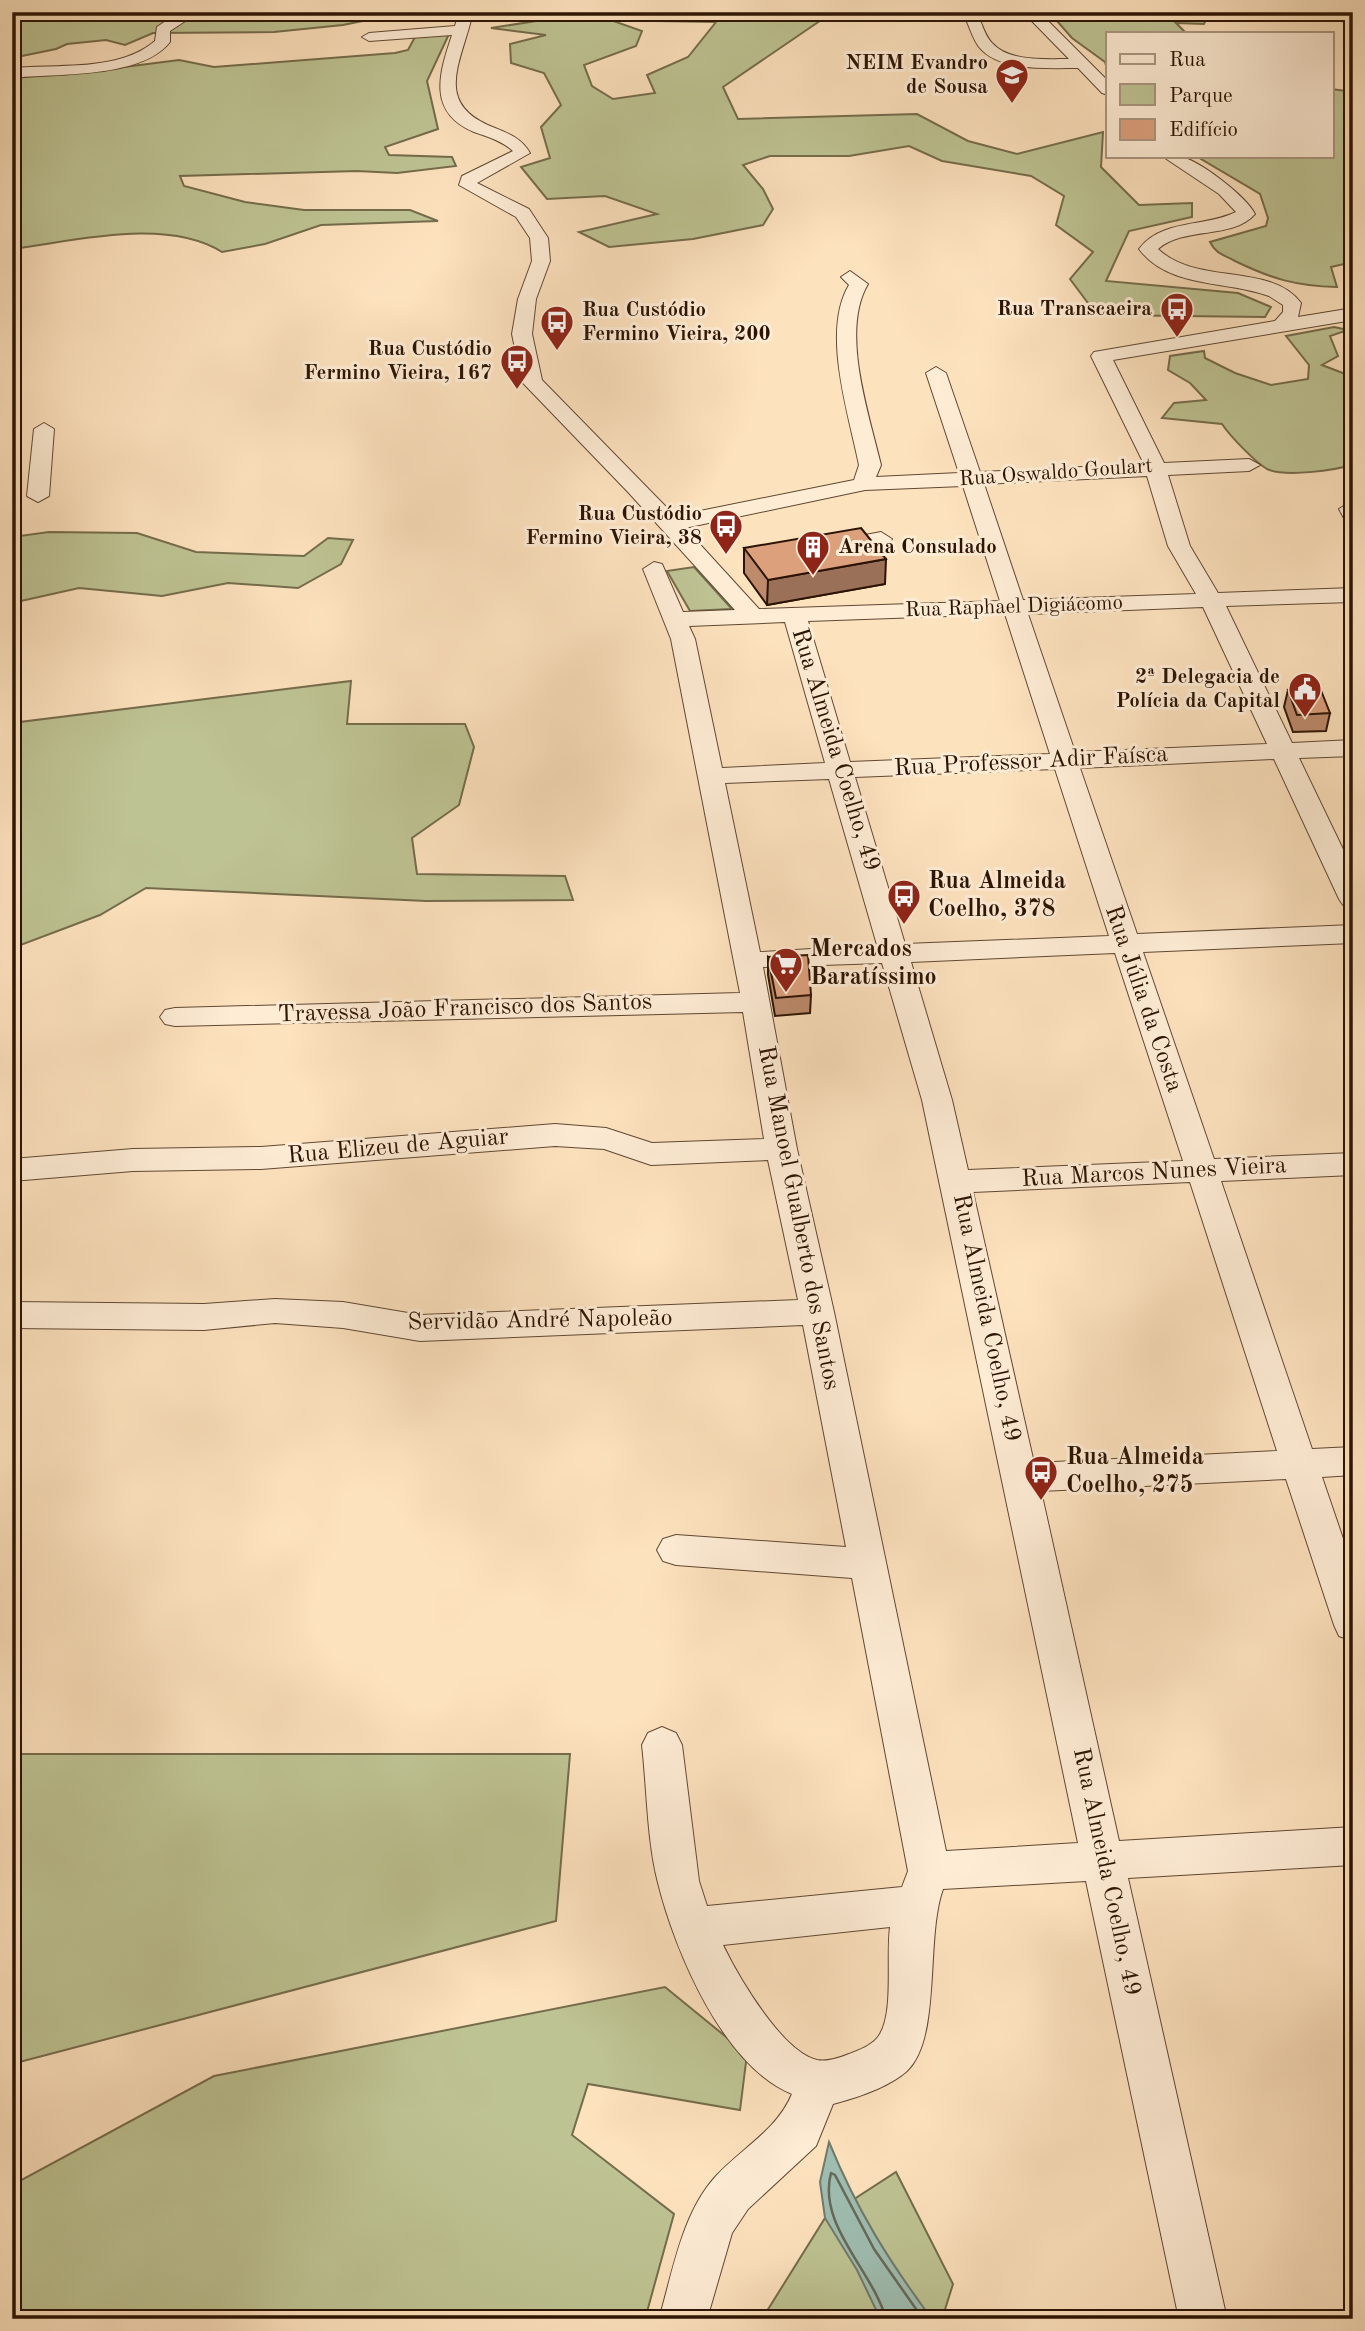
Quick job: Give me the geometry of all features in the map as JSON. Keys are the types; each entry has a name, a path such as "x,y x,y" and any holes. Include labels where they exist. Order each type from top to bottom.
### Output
{"street":[{"path":"12,74 105,65 146,56 157,51 163,42 162,30 167,25 192,12"},
{"path":"969,12 974,19 975,30 995,53 1027,61 1082,65"},
{"path":"1030,12 1106,88"},
{"path":"1331,12 1353,22"},
{"path":"369,37 463,21 445,78 453,108 463,121 522,149 518,156 468,180 473,188 523,213 539,238 541,261 527,299 522,334 532,382 670,524 752,616"},
{"path":"1173,158 1235,197 1245,206 1247,214 1224,224 1161,237 1148,248 1162,263 1178,270 1248,281 1282,294 1292,303 1292,313 1280,327"},
{"path":"850,277 859,284 850,299 847,332 850,371 870,465 863,484"},
{"path":"1353,314 1101,356 1157,467 1160,488 1179,546 1211,600 1353,899"},
{"name":"Rua Júlia da Costa","path":"936,373 969,479 1353,1625"},
{"path":"37,496 44,429"},
{"name":"Rua Oswaldo Goulart","path":"670,524 841,491 863,484 1157,467 1248,465"},
{"path":"803,553 881,539"},
{"path":"707,565 737,565"},
{"name":"Rua Manoel Gualberto dos Santos","path":"654,569 676,619 710,776 781,1149 868,1564 922,1888 910,1935 912,1976 907,2017 896,2050 876,2066 843,2079 819,2083"},
{"name":"Rua Raphael Digiácomo","path":"676,619 1353,595"},
{"name":"Rua Almeida Coelho, 49","path":"794,614 937,1100 1203,2319"},
{"name":"Rua Professor Adir Faísca","path":"710,776 1353,748"},
{"path":"747,960 1353,934"},
{"name":"Travessa João Francisco dos Santos","path":"176,1017 755,1002"},
{"name":"Rua Elizeu de Aguiar","path":"12,1170 133,1160 261,1158 555,1135 606,1139 651,1154 781,1149"},
{"name":"Rua Marcos Nunes Vieira","path":"956,1182 1353,1164"},
{"name":"Servidão André Napoleão","path":"12,1315 204,1317 275,1311 343,1315 420,1328 817,1312"},
{"path":"1021,1478 1353,1461"},
{"path":"676,1550 868,1564"},
{"path":"662,1745 678,1881 693,1928 715,1979 758,2039 789,2072 819,2083 800,2130 732,2193 712,2221 683,2319"},
{"path":"693,1928 922,1888 1104,1861 1353,1846"}],"green space":[{"path":"12,12 311,12 314,16 353,12 392,15 343,25 274,32 153,33 125,45 106,40 67,44 56,49 12,58"},
{"path":"556,12 588,12 642,31 636,46 584,65 592,86 613,99 655,93 647,75 688,57 716,22 656,21 652,12 830,14 723,87 738,119 917,114 968,141 1017,154 1103,132 1101,167 1139,205 1192,203 1192,217 1129,231 1106,281 1238,293 1271,307 1265,317 1097,315 1070,279 1093,252 1056,225 1064,196 1031,176 942,161 909,146 849,156 770,156 743,165 763,189 773,209 763,225 693,239 609,247 579,232 657,214 605,196 547,199 521,167 550,158 541,127 561,105 544,73 511,63 510,44 546,35 491,28 556,18"},
{"path":"1049,12 1209,12 1204,24 1176,23 1185,32 1106,32 1106,65 1072,38"},
{"path":"449,34 427,81 438,129 385,147 389,155 452,157 456,166 397,173 357,171 180,176 184,186 245,202 304,210 410,210 438,221 321,225 265,244 222,252 199,241 148,234 91,237 12,249 12,74 61,75 179,60 214,67 395,53 408,50 415,37"},
{"path":"1334,89 1353,92 1353,262 1331,267 1337,287 1309,285 1273,277 1224,256 1212,246 1210,242 1266,226 1268,218 1260,194 1199,158 1334,158"},
{"path":"1334,327 1348,330 1330,336 1338,356 1322,365 1353,377 1353,464 1310,472 1275,471 1256,461 1222,424 1162,418 1174,403 1206,400 1190,383 1168,370 1170,356 1204,351 1205,358 1235,373 1271,385 1308,379 1309,365 1286,336"},
{"path":"49,532 137,533 196,552 304,556 328,538 353,540 341,564 298,588 228,583 162,596 79,588 12,603 12,537"},
{"path":"694,567 732,609 690,611 667,571"},
{"path":"351,681 347,724 465,724 474,747 459,805 412,838 417,874 565,876 573,900 426,901 146,888 100,915 18,946 12,943 12,723"},
{"path":"12,1754 570,1754 556,1921 12,2064"},
{"path":"665,1987 747,2054 740,2110 588,2084 572,2135 674,2214 645,2319 12,2319 12,2185 214,2076"},
{"path":"896,2172 953,2284 942,2319 762,2319 825,2218"}],"water":[{"path":"829,2142 874,2234 932,2319 879,2316 857,2270 825,2218 820,2182"}],"building":[{"path":"861,528 886,559 768,580 744,548"},
{"path":"1320,688 1330,713 1297,715 1288,690"},
{"path":"808,955 811,995 776,998 768,957"}],"place":[{"name":"NEIM Evandro de Sousa","path":"1012,105"},
{"name":"Rua Transcaeira","path":"1177,339"},
{"name":"Rua Custódio Fermino Vieira, 200","path":"557,352"},
{"name":"Rua Custódio Fermino Vieira, 167","path":"517,391"},
{"name":"Rua Custódio Fermino Vieira, 38","path":"726,556"},
{"name":"Arena Consulado","path":"813,577"},
{"name":"2ª Delegacia de Polícia da Capital","path":"1305,719"},
{"name":"Rua Almeida Coelho, 378","path":"904,926"},
{"name":"Mercados Baratíssimo","path":"786,994"},
{"name":"Rua Almeida Coelho, 275","path":"1041,1502"}]}
